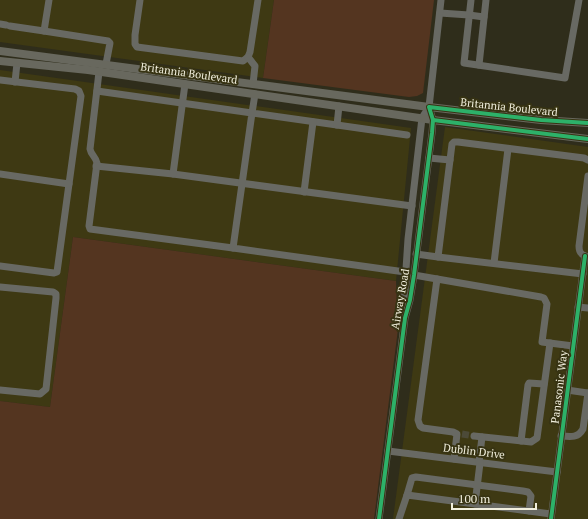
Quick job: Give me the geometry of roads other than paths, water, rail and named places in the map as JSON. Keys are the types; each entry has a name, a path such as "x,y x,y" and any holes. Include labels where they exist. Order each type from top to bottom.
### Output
{"main road":[{"name":"Britannia Boulevard","path":"0,51 429,107 541,120 588,123"},
{"name":"Britannia Boulevard","path":"0,61 99,72 433,120 588,139"}],"street":[{"path":"44,31 49,0"},
{"path":"140,0 135,34 135,44 137,47 243,61 248,57 250,52 258,0"},
{"name":"Airway Road","path":"380,519 405,318 410,300 414,275 429,158 433,120 429,107 441,0"},
{"path":"471,0 464,63 565,78 578,0"},
{"path":"479,65 486,0"},
{"path":"440,12 484,17"},
{"path":"5,25 108,41 110,42 106,64"},
{"path":"248,57 255,66 253,84"},
{"path":"15,82 17,63"},
{"path":"99,72 90,149 90,154 96,160 89,226 90,229 406,272"},
{"path":"0,80 75,89 79,91 81,96 57,272 54,273 0,266"},
{"path":"173,174 185,84"},
{"path":"97,91 407,135"},
{"path":"233,248 255,94"},
{"path":"337,125 339,106"},
{"name":"Airway Road","path":"405,318 404,300 406,272 422,118 429,107"},
{"path":"304,192 313,122"},
{"path":"438,256 452,144 454,142 508,148 588,160"},
{"path":"494,263 508,148"},
{"path":"429,158 450,160"},
{"path":"96,166 173,174 412,206"},
{"path":"0,174 69,184"},
{"path":"587,255 582,255 579,251 579,246 588,176"},
{"path":"416,254 494,263 584,277"},
{"name":"Panasonic Way","path":"551,517 578,307 587,255"},
{"path":"414,275 544,298 547,304 542,342 573,346"},
{"path":"437,279 418,420 420,426 423,428 460,434 454,459"},
{"path":"0,287 53,292 56,294 56,298 46,389 40,394 0,390"},
{"path":"578,307 588,308"},
{"path":"474,436 531,442 537,438 550,343"},
{"path":"521,441 528,385 529,383 544,384"},
{"path":"561,436 575,437 581,433 583,429 588,393 567,390"},
{"path":"475,504 482,437"},
{"name":"Dublin Drive","path":"388,451 557,472"},
{"path":"399,519 410,481 412,478 416,477 528,492 531,496 529,511"},
{"path":"407,495 529,511 551,517"}],"tunnel":[{"path":"462,434 474,436"}]}
